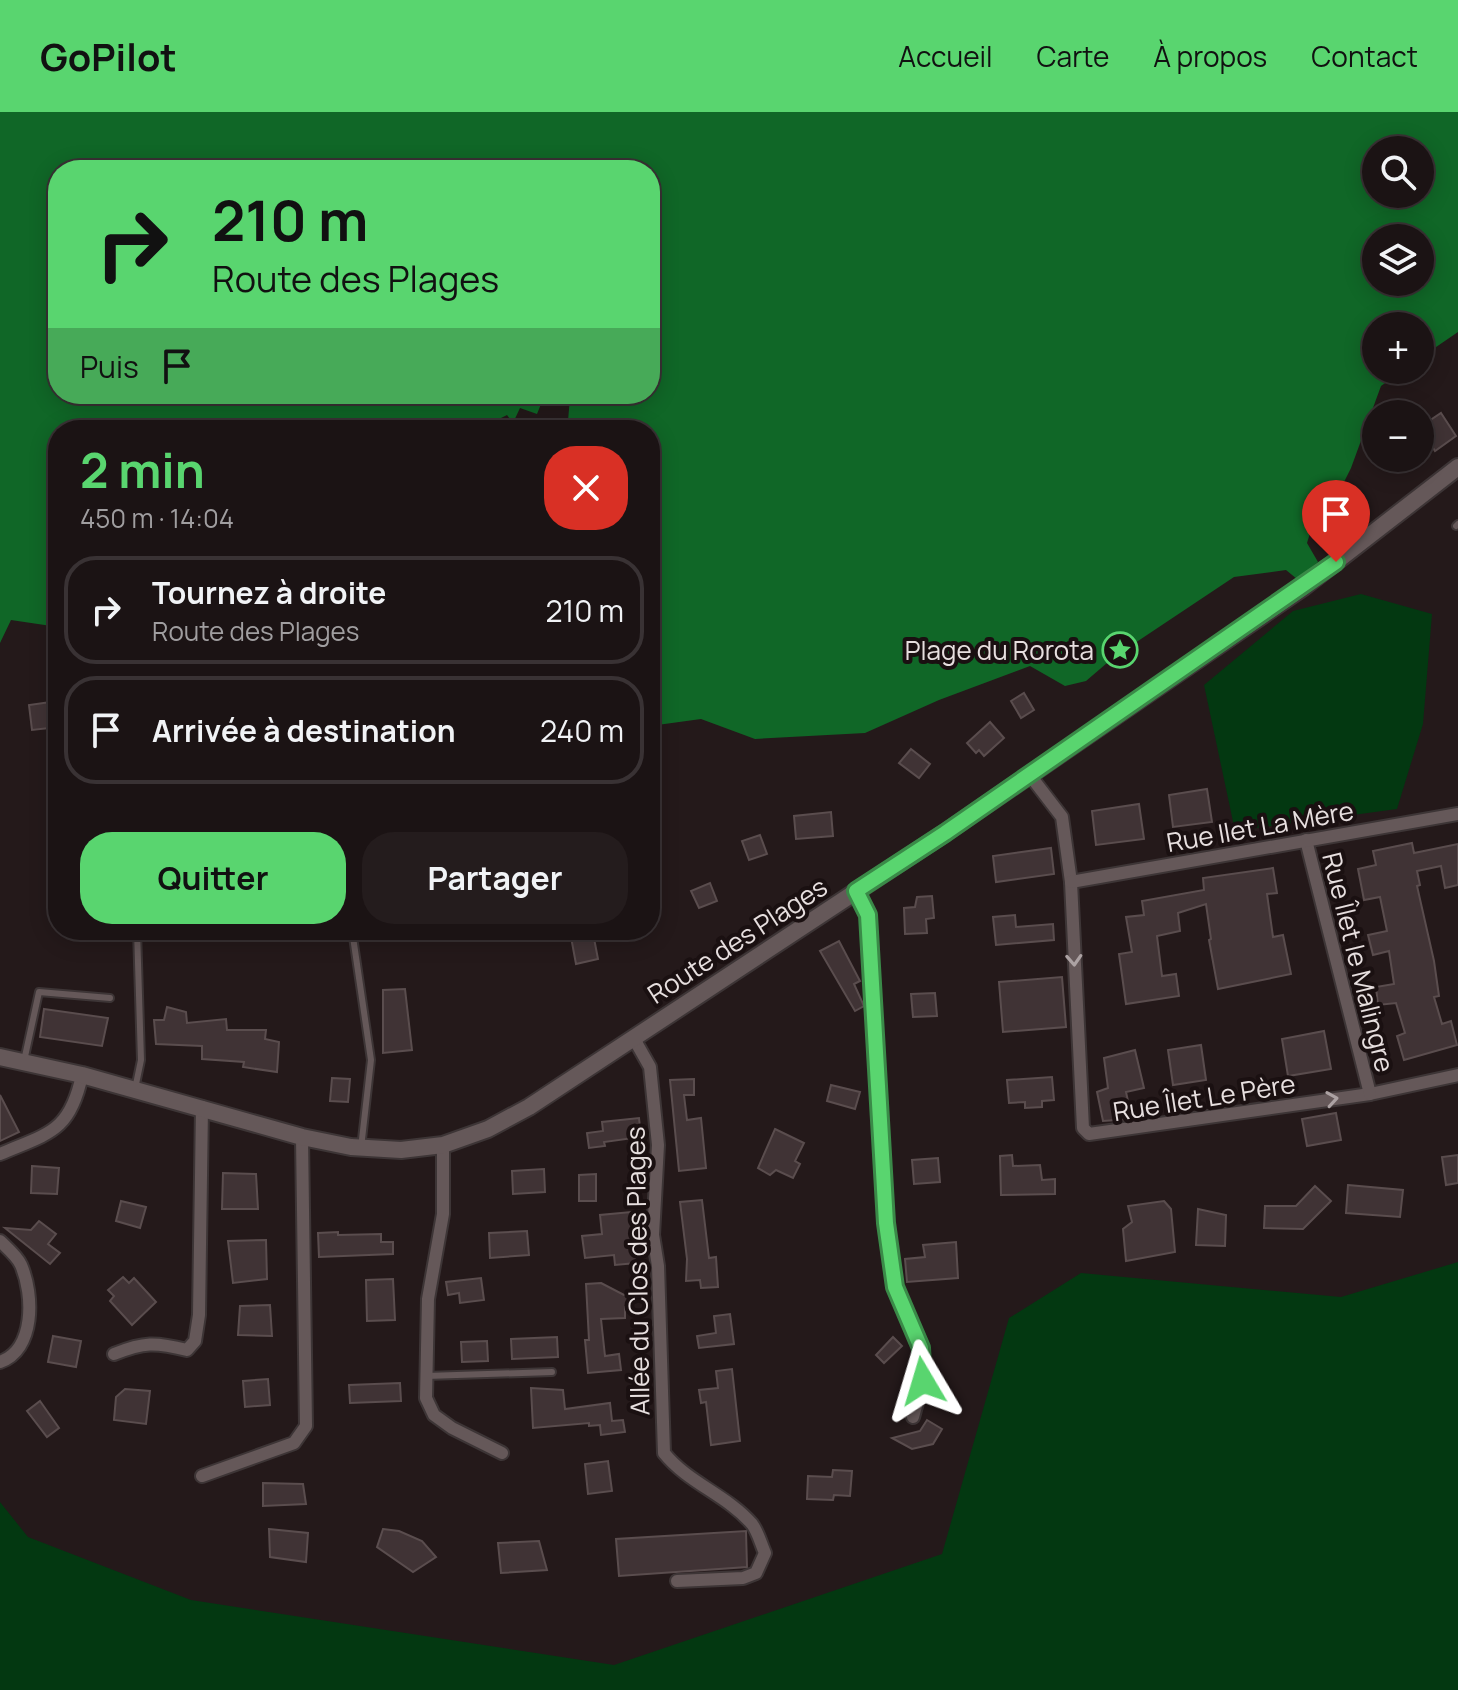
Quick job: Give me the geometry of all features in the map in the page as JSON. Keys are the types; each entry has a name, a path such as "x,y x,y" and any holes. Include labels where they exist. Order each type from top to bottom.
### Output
{"street":[{"name":"Route des Plages","path":"0,1057 82,1075 302,1137 361,1148 401,1150 443,1145 488,1129 529,1107 856,891 1302,588 1458,467"},
{"name":"Rue Îlet Le Père","path":"1029,774 1062,817 1071,882 1083,1128 1089,1134 1370,1094 1458,1075"},
{"name":"Rue Ilet La Mère","path":"1071,882 1458,814"},
{"name":"Rue Îlet le Malingre","path":"1306,840 1370,1094"},
{"path":"856,891 868,915 886,1223 895,1287 921,1348 923,1381 913,1417"},
{"name":"Allée du Clos des Plages","path":"633,1037 650,1067 658,1145 653,1235 658,1266 664,1453 678,1471 730,1504 754,1526 765,1553 756,1573 743,1578 677,1581"},
{"path":"0,1154 63,1123 77,1101 82,1075"},
{"path":"114,1354 142,1343 187,1350 195,1341 199,1315 202,1107"},
{"path":"202,1476 294,1443 306,1426 302,1137"},
{"path":"443,1145 443,1214 428,1299 426,1398 434,1415 452,1428 502,1453"},
{"path":"0,1241 21,1265 31,1309 17,1351 0,1362"}],"lane":[{"path":"134,1090 141,1060 137,940"},
{"path":"353,940 371,1060 361,1148"},
{"path":"24,1061 39,992 110,998"},
{"path":"426,1376 552,1372"}],"shaded area":[{"path":"0,112 1458,112 1458,332 1434,348 1434,312 1362,312 1362,384 1384,384 1376,400 1362,400 1362,438 1351,468 1342,486 1315,517 1307,543 1318,562 1297,579 1286,570 1234,577 1114,657 1086,681 1065,686 1030,666 939,700 865,733 755,739 701,719 660,725 660,420 568,420 569,404 660,404 660,160 48,160 48,404 541,404 537,414 520,408 514,420 507,415 497,420 48,420 48,626 11,620 0,643"},
{"path":"1361,594 1432,614 1423,724 1397,809 1235,831 1204,685 1293,611"},
{"path":"1458,1262 1458,1690 0,1690 0,1502 28,1537 191,1600 614,1665 942,1554 1009,1318 1081,1273 1341,1297"}],"building":[{"path":"1441,413 1456,436 1435,451 1434,449 1434,418"},
{"path":"1024,693 1034,710 1021,718 1011,701"},
{"path":"48,702 48,728 32,730 29,705"},
{"path":"990,722 1004,738 984,756 979,750 976,753 967,743"},
{"path":"911,749 930,764 919,778 899,763"},
{"path":"1207,789 1212,822 1173,827 1169,795"},
{"path":"1139,804 1144,839 1096,845 1092,811"},
{"path":"831,812 833,836 796,839 794,816"},
{"path":"760,835 767,854 749,860 742,841"},
{"path":"1412,843 1414,853 1458,844 1458,885 1445,888 1441,866 1417,871 1420,885 1417,886 1439,996 1434,997 1442,1024 1451,1021 1457,1045 1404,1060 1397,1036 1405,1033 1396,1003 1378,1005 1376,987 1394,984 1389,951 1373,955 1368,935 1387,931 1380,897 1364,900 1358,869 1376,865 1373,851"},
{"path":"1051,848 1054,874 996,882 993,856"},
{"path":"1273,868 1277,893 1267,894 1273,937 1283,935 1291,974 1218,989 1206,904 1178,913 1180,931 1157,936 1162,976 1176,974 1179,996 1126,1004 1119,954 1132,952 1126,917 1144,915 1142,901 1204,890 1203,878"},
{"path":"710,883 717,901 699,908 691,891"},
{"path":"932,896 934,918 926,919 927,933 905,934 904,908 915,907 917,897"},
{"path":"1015,915 1016,927 1053,924 1054,940 996,945 993,917"},
{"path":"572,940 594,940 598,959 576,964"},
{"path":"839,941 860,981 854,984 864,1006 855,1011 820,951"},
{"path":"1062,977 1066,1027 1003,1032 999,982"},
{"path":"405,989 412,1050 383,1053 383,990"},
{"path":"935,993 937,1016 913,1017 911,994"},
{"path":"167,1007 186,1012 187,1023 226,1019 227,1030 266,1030 265,1039 279,1042 277,1072 243,1067 244,1062 202,1059 202,1046 156,1044 154,1020 164,1020"},
{"path":"44,1009 108,1018 102,1046 40,1037"},
{"path":"1324,1031 1331,1069 1288,1076 1282,1039"},
{"path":"1201,1045 1206,1080 1173,1085 1168,1050"},
{"path":"1135,1050 1144,1088 1126,1092 1132,1119 1103,1121 1097,1092 1108,1088 1104,1058"},
{"path":"1052,1077 1054,1100 1042,1101 1042,1107 1025,1108 1025,1102 1009,1103 1007,1080"},
{"path":"332,1078 350,1079 348,1102 330,1101"},
{"path":"694,1079 694,1095 684,1095 687,1120 701,1118 706,1168 679,1171 670,1080"},
{"path":"831,1085 860,1092 855,1109 827,1101"},
{"path":"0,1095 19,1132 0,1141"},
{"path":"1336,1113 1341,1140 1307,1146 1302,1119"},
{"path":"639,1118 641,1137 604,1142 605,1146 589,1148 587,1133 603,1131 602,1122"},
{"path":"775,1129 804,1143 795,1161 800,1164 793,1178 776,1170 770,1175 758,1168"},
{"path":"1012,1155 1013,1166 1040,1165 1042,1180 1055,1179 1055,1194 1001,1195 1000,1156"},
{"path":"1458,1155 1458,1183 1446,1185 1442,1157"},
{"path":"938,1158 940,1182 914,1184 912,1160"},
{"path":"32,1166 59,1168 57,1194 31,1193"},
{"path":"544,1169 545,1192 513,1194 512,1171"},
{"path":"223,1173 256,1174 258,1209 222,1209"},
{"path":"596,1174 596,1201 579,1201 579,1175"},
{"path":"1348,1185 1403,1190 1400,1217 1346,1213"},
{"path":"1315,1186 1331,1201 1303,1229 1264,1228 1265,1206 1296,1206"},
{"path":"702,1200 709,1258 716,1257 718,1287 701,1288 700,1280 686,1281 687,1259 680,1202"},
{"path":"121,1201 146,1207 140,1228 116,1221"},
{"path":"1164,1201 1171,1209 1175,1252 1126,1261 1123,1229 1132,1222 1128,1206"},
{"path":"1198,1209 1226,1215 1225,1246 1196,1245"},
{"path":"631,1212 636,1263 615,1265 614,1255 585,1258 582,1236 602,1234 600,1215"},
{"path":"39,1221 56,1234 48,1244 60,1253 50,1264 5,1228 31,1230"},
{"path":"527,1231 529,1255 490,1258 489,1233"},
{"path":"338,1232 338,1235 381,1234 381,1242 393,1242 393,1254 319,1257 318,1233"},
{"path":"266,1240 267,1279 233,1283 228,1241"},
{"path":"956,1242 958,1278 907,1282 905,1259 925,1257 923,1245"},
{"path":"123,1277 129,1283 134,1278 156,1302 132,1325 110,1301 114,1296 108,1290"},
{"path":"481,1278 484,1300 460,1303 459,1293 448,1295 446,1282"},
{"path":"393,1279 395,1320 367,1321 366,1280"},
{"path":"601,1283 624,1295 631,1295 632,1307 625,1307 625,1318 601,1319 605,1356 619,1354 621,1370 588,1373 586,1284"},
{"path":"270,1305 272,1336 238,1335 240,1306"},
{"path":"730,1314 734,1344 699,1348 697,1336 716,1333 714,1316"},
{"path":"53,1336 81,1341 76,1367 48,1362"},
{"path":"557,1337 558,1357 512,1359 511,1339"},
{"path":"893,1337 902,1346 884,1363 876,1355"},
{"path":"487,1341 488,1361 462,1362 461,1342"},
{"path":"732,1369 740,1441 711,1445 706,1402 701,1403 699,1390 718,1388 716,1371"},
{"path":"268,1379 270,1405 245,1407 243,1381"},
{"path":"400,1383 401,1401 350,1403 349,1385"},
{"path":"531,1388 563,1390 565,1409 610,1403 612,1421 623,1420 625,1432 601,1435 600,1425 589,1426 589,1423 533,1428"},
{"path":"125,1389 150,1391 146,1424 114,1420 116,1397"},
{"path":"40,1401 59,1428 47,1437 27,1411"},
{"path":"927,1420 942,1429 933,1444 912,1449 892,1438 920,1431"},
{"path":"608,1461 612,1491 588,1494 585,1464"},
{"path":"833,1470 852,1471 850,1496 834,1495 833,1500 807,1499 808,1476 832,1477"},
{"path":"263,1483 303,1484 306,1504 263,1506"},
{"path":"269,1529 308,1533 306,1562 270,1557"},
{"path":"383,1529 399,1531 422,1541 436,1557 413,1572 377,1547"},
{"path":"746,1531 747,1567 619,1576 616,1539"},
{"path":"539,1541 547,1570 501,1573 498,1543"}],"place":[{"name":"Plage du Rorota","path":"1120,650"}],"route":[{"path":"923,1381 921,1348 895,1287 886,1223 868,915 856,891 945,833 1336,562"}]}
